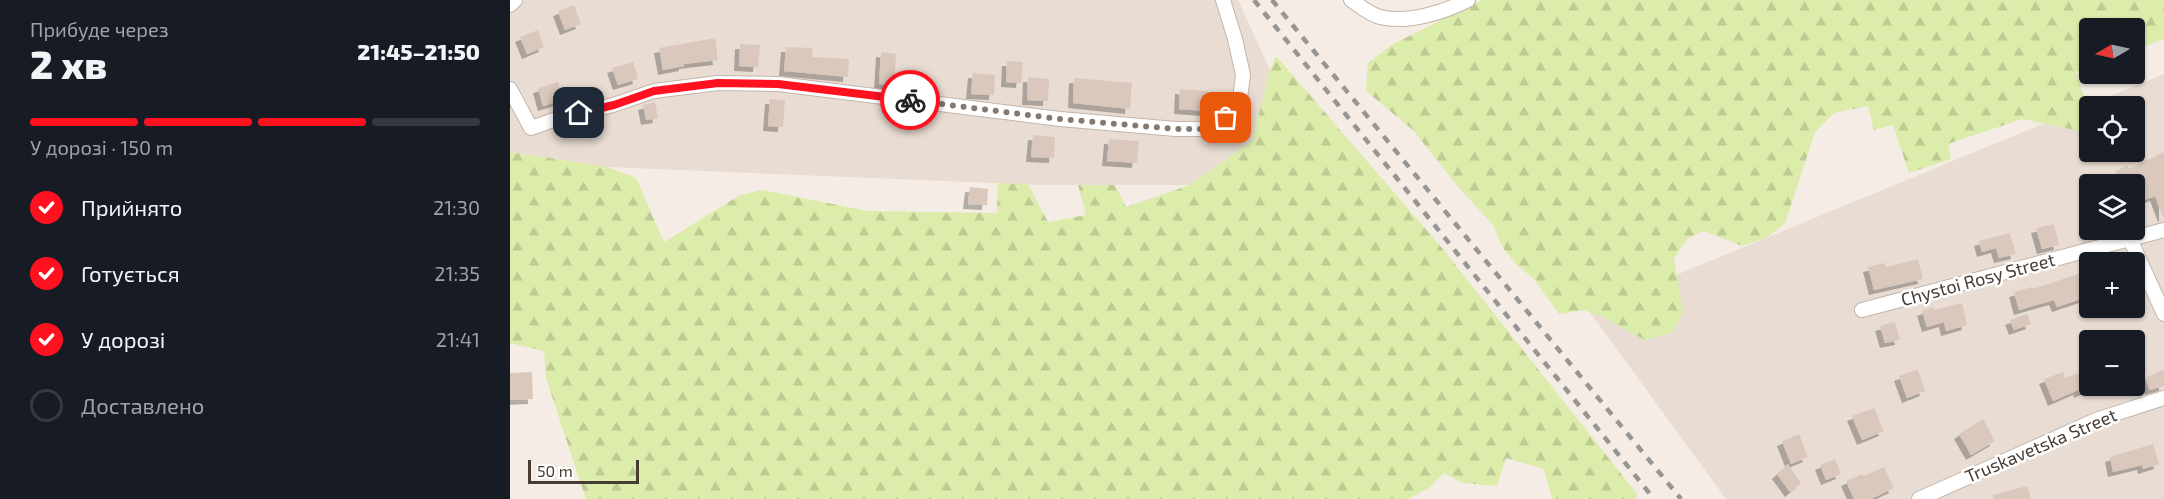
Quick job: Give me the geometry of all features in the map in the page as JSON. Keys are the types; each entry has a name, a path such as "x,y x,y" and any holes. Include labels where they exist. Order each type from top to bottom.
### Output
{"street":[{"path":"510,5 515,0"},
{"path":"510,89 531,128 562,117 614,105 654,91 718,83 778,84 1060,119 1176,129 1205,129 1226,118 1240,98 1243,75 1223,0"},
{"path":"1351,0 1381,17 1397,18 1437,13 1468,0"},
{"name":"Chystoi Rosy Street","path":"2145,235 2164,230"},
{"name":"Chystoi Rosy Street","path":"1862,310 2126,240"},
{"path":"2130,240 2164,314"},
{"name":"Truskavetska Street","path":"1919,499 2096,420 2164,398"}],"shaded area":[{"path":"510,0 1238,0 1270,70 1252,141 1190,185 1042,185 607,167 510,152"},
{"path":"2164,74 2164,499 1726,499 1589,311 2079,109 2079,162 2145,162 2145,96 2111,96 2145,84 2145,82"}],"green space":[{"path":"1482,0 2164,0 2164,39 2145,46 2145,18 2079,18 2079,71 2076,72 2084,96 2079,96 2079,131 2022,119 1948,144 1951,159 1909,173 1893,125 1874,130 1868,106 1834,113 1815,132 1785,223 1768,237 1742,246 1704,231 1687,239 1674,259 1683,312 1673,332 1645,340 1601,316 1583,310 1559,314 1534,279 1516,264 1503,248 1493,225 1459,188 1413,130 1366,91 1368,63 1393,44"},
{"path":"1276,56 1442,248 1637,494 1636,499 1552,499 1544,469 1506,458 1497,486 1462,483 1444,473 1430,487 1409,499 586,499 546,378 544,351 510,343 510,152 607,167 636,178 664,242 740,195 762,190 868,211 997,213 998,183 1028,184 1048,222 1086,215 1078,185 1115,185 1126,207 1190,185 1252,141 1270,70"}],"building":[{"path":"574,5 581,24 565,30 558,11"},
{"path":"538,30 544,47 527,54 520,37"},
{"path":"715,38 718,60 684,64 684,66 663,70 659,48"},
{"path":"740,44 760,45 758,67 739,66"},
{"path":"786,47 813,48 812,57 849,59 848,77 784,71"},
{"path":"881,52 896,54 894,85 879,84"},
{"path":"1007,61 1023,62 1021,83 1006,82"},
{"path":"633,62 638,79 618,85 612,68"},
{"path":"973,73 995,75 994,95 971,94"},
{"path":"1028,77 1049,79 1048,101 1027,100"},
{"path":"1074,78 1132,83 1130,109 1073,103"},
{"path":"558,82 563,100 543,106 538,88"},
{"path":"1180,89 1208,91 1207,111 1179,109"},
{"path":"770,99 785,100 783,127 768,126"},
{"path":"655,102 658,118 646,120 643,105"},
{"path":"1033,135 1055,137 1054,158 1031,157"},
{"path":"1109,139 1139,141 1137,163 1107,161"},
{"path":"2164,152 2164,217 2155,196 2145,200 2145,174 2116,174 2115,172 2127,165 2129,169"},
{"path":"970,187 988,189 987,205 968,204"},
{"path":"2054,224 2059,245 2042,249 2036,228"},
{"path":"2010,233 2016,254 1999,258 1996,248 1982,252 1979,241"},
{"path":"1918,259 1923,279 1874,290 1868,267 1885,263 1886,267"},
{"path":"2079,274 2079,300 2057,307 2054,300 2019,310 2014,292 2032,287 2033,289"},
{"path":"1962,303 1967,325 1946,331 1944,322 1927,327 1922,311"},
{"path":"2027,314 2031,324 2014,330 2010,320"},
{"path":"1895,322 1900,340 1885,343 1880,326"},
{"path":"1918,369 1925,391 1907,398 1899,376"},
{"path":"2164,369 2164,386 2150,390 2145,378"},
{"path":"532,372 533,399 510,400 510,373"},
{"path":"2063,372 2065,378 2079,373 2079,393 2078,390 2053,401 2044,379"},
{"path":"1874,408 1884,431 1862,440 1852,416"},
{"path":"1983,419 1995,441 1971,455 1959,434"},
{"path":"1799,434 1808,457 1791,464 1782,441"},
{"path":"2153,444 2159,464 2143,469 2142,465 2113,472 2110,457"},
{"path":"1835,459 1841,474 1826,480 1820,465"},
{"path":"1788,464 1801,483 1790,492 1777,474"},
{"path":"1884,467 1894,488 1871,499 1854,499 1846,481"},
{"path":"2027,486 2031,499 1993,499 1993,495"}],"railway":[{"path":"1254,0 1654,499"},
{"path":"1272,0 1681,499"}],"way so far":[{"path":"910,100 1060,119 1176,129 1205,129 1226,118"}],"route":[{"path":"579,113 614,105 654,91 718,83 778,84 910,100"}]}
